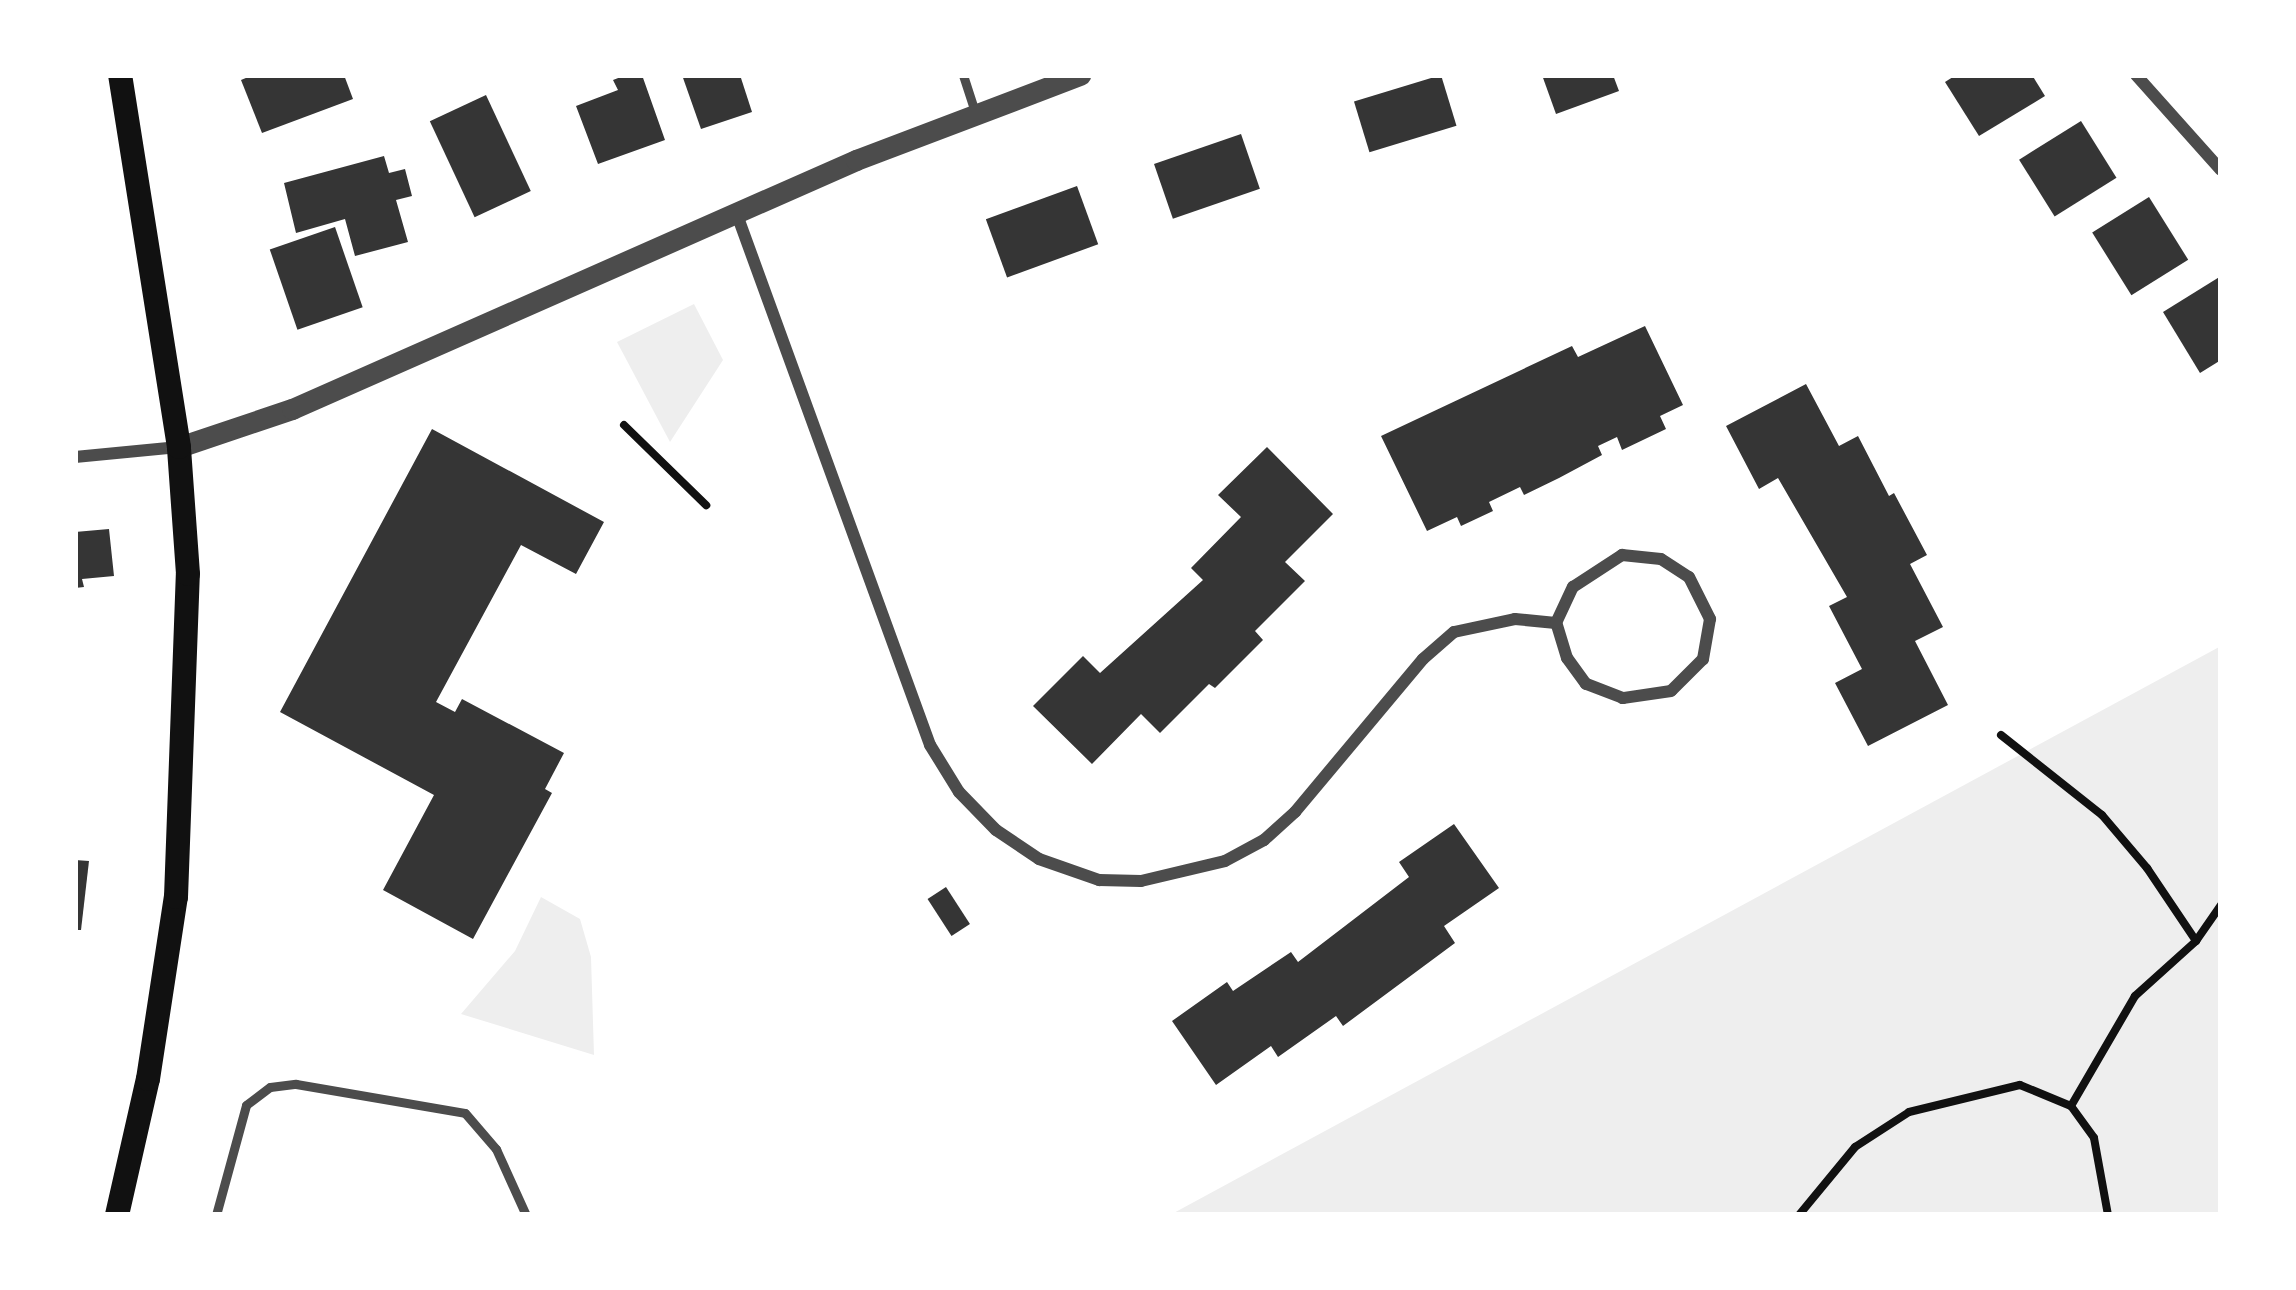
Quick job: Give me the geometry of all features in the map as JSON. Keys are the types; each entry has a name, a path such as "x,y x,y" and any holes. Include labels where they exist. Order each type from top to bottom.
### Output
{"main road":[{"path":"117,1215 148,1079 176,897 188,574 179,447 121,75"}],"street":[{"path":"75,457 179,447 230,434 736,212 975,112 1080,75"},
{"path":"2136,75 2221,170"},
{"path":"736,212 930,745 959,792 996,830 1039,859 1099,880 1141,881 1225,861 1264,839 1295,812 1423,659 1454,632 1497,621 1556,623"},
{"path":"1622,555 1661,559 1689,577 1710,619 1703,659 1671,691 1624,698 1586,684 1567,658 1556,623 1573,586 1622,555"}],"lane":[{"path":"963,75 975,112"},
{"path":"216,1215 242,1111 259,1092 280,1084 459,1110 482,1129 503,1162 526,1215"}],"path":[{"path":"624,425 706,505"},
{"path":"2001,735 2102,815 2147,868 2196,940"},
{"path":"2071,1106 2135,996 2196,940 2221,905"},
{"path":"1799,1215 1855,1147 1910,1112 2020,1085 2071,1106 2094,1138 2108,1215"}],"shaded area":[{"path":"694,304 723,360 670,442 617,342"},
{"path":"2221,646 2221,1215 1170,1215"},
{"path":"541,897 580,919 591,957 594,1055 461,1014 515,951"}],"building":[{"path":"253,75 344,75 353,99 262,133 241,80"},
{"path":"642,75 665,140 598,164 576,106 618,90 613,80"},
{"path":"682,75 740,75 752,112 701,129"},
{"path":"1441,75 1456,126 1369,152 1354,102"},
{"path":"1542,75 1613,75 1619,91 1556,114"},
{"path":"1956,75 2032,75 2045,96 1979,136 1945,82"},
{"path":"486,95 531,191 475,217 430,121"},
{"path":"2081,121 2117,178 2055,217 2019,160"},
{"path":"1241,134 1260,189 1173,219 1154,164"},
{"path":"384,156 389,173 405,169 412,196 396,200 408,242 355,256 345,219 296,233 284,183"},
{"path":"1077,186 1098,244 1007,277 986,219"},
{"path":"2149,197 2188,260 2131,295 2092,233"},
{"path":"335,227 363,307 297,330 270,249"},
{"path":"2221,276 2221,360 2200,373 2163,312"},
{"path":"1645,326 1683,405 1660,416 1666,429 1622,450 1617,437 1598,446 1602,455 1559,478 1524,495 1520,487 1489,502 1493,511 1461,526 1457,517 1427,531 1381,436 1572,346 1578,357"},
{"path":"1806,384 1839,446 1858,436 1889,496 1894,493 1927,555 1910,564 1943,627 1915,641 1948,705 1868,746 1835,683 1862,669 1829,606 1847,597 1778,478 1759,489 1726,426"},
{"path":"432,429 604,522 576,574 521,545 436,702 455,712 462,699 564,753 545,789 552,793 473,939 383,890 434,795 280,712"},
{"path":"1267,447 1333,514 1285,562 1305,581 1255,631 1263,640 1215,688 1209,684 1160,733 1141,714 1092,764 1033,706 1083,656 1100,673 1203,580 1191,568 1241,517 1218,495"},
{"path":"109,529 114,576 82,579 84,587 75,588 75,532"},
{"path":"1454,824 1499,888 1444,926 1455,943 1343,1026 1336,1016 1278,1057 1271,1046 1216,1085 1172,1021 1227,982 1233,991 1291,952 1298,962 1409,877 1399,862"},
{"path":"75,860 89,861 81,930 75,930"},
{"path":"946,887 970,924 952,936 928,899"}]}
